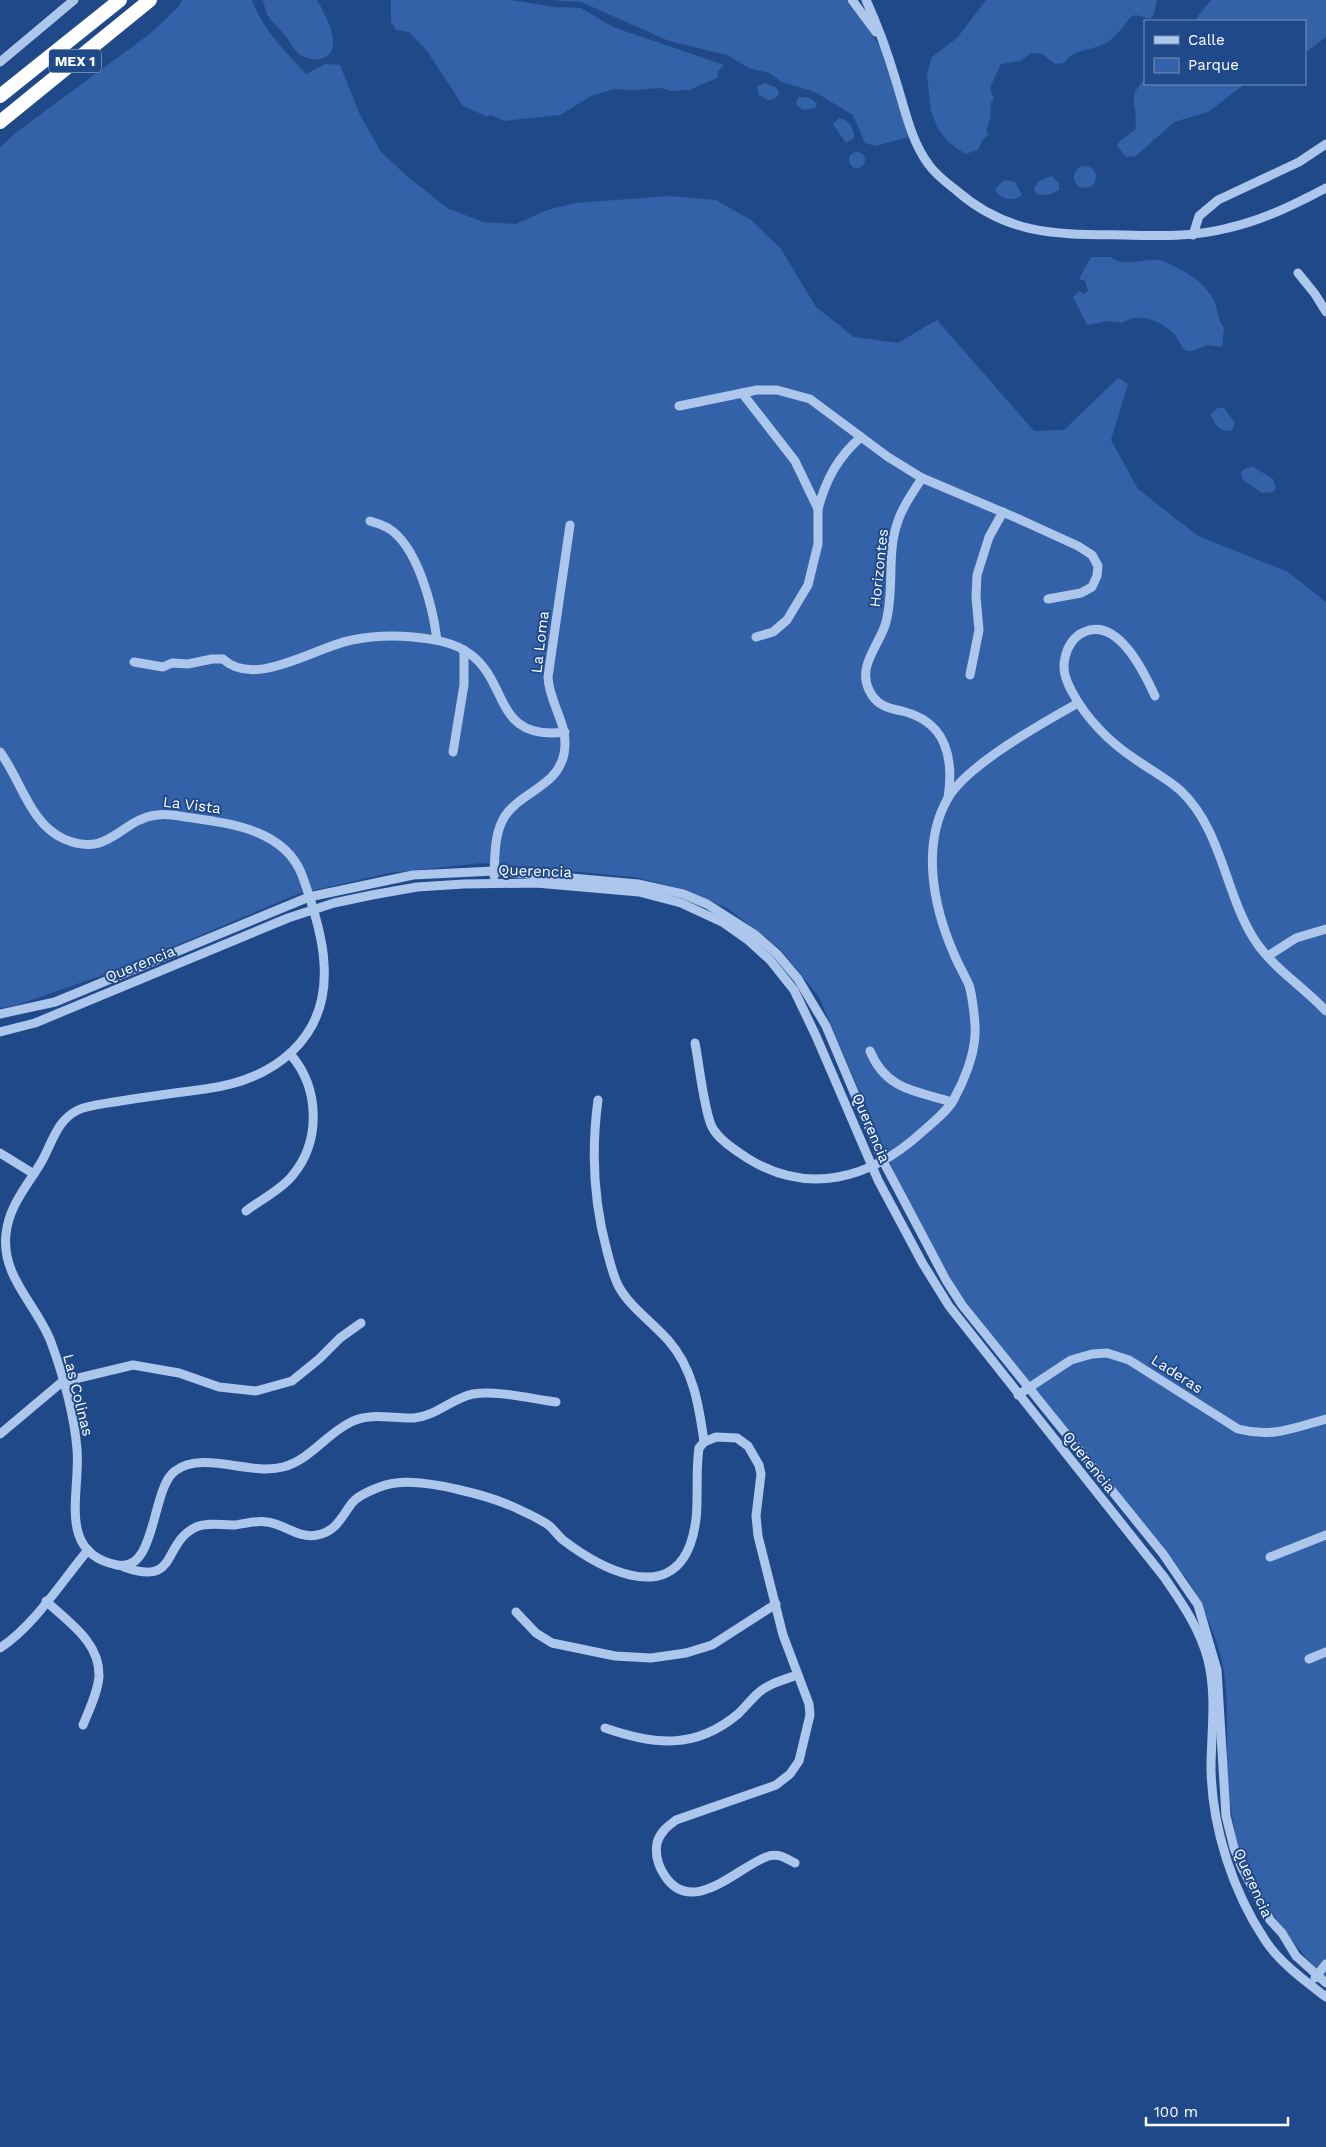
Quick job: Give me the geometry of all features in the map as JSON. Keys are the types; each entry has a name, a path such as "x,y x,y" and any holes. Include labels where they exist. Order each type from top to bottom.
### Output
{"highway":[{"name":"MEX 1","path":"0,96 120,0"},
{"name":"MEX 1","path":"0,122 150,0"}],"street":[{"path":"0,62 74,0"},
{"path":"852,0 880,38"},
{"path":"866,0 896,82 905,116 929,165 967,200 987,214 1010,224 1050,233 1193,235 1228,229 1261,219 1289,208 1326,188"},
{"path":"1193,235 1199,216 1218,200 1299,162 1326,144"},
{"path":"1298,273 1316,294 1326,312"},
{"path":"679,406 742,393 777,390 810,399 888,457 922,478 1003,512 1078,546 1092,555 1098,566 1097,576 1092,587 1081,593 1048,599"},
{"path":"742,393 795,461 818,509"},
{"path":"756,637 773,632 786,620 808,585 818,544 818,509 830,473 850,447 862,437"},
{"name":"Horizontes","path":"922,478 898,520 892,542 891,601 885,625 866,665 865,676 873,698 881,705 912,715 925,722 943,741 951,764 948,798"},
{"path":"970,675 979,630 976,597 977,575 986,543 1003,512"},
{"path":"370,521 389,528 413,557 434,616 437,640"},
{"name":"La Loma","path":"493,883 497,837 505,817 517,803 548,782 558,769 564,755 565,732 551,694 548,677 570,524"},
{"path":"1155,696 1141,668 1119,639 1109,632 1094,629 1079,634 1068,647 1064,672 1078,703 1099,730 1116,745 1182,792 1198,811 1215,847 1240,913 1257,944 1286,976 1326,1012"},
{"path":"134,662 163,667 172,663 188,664 212,659 223,659 232,667 255,671 352,640 388,636 437,640 458,646 472,655 485,671 510,715 524,728 550,734 565,732"},
{"path":"453,752 464,685 464,650"},
{"path":"695,1043 712,1127 734,1150 761,1166 810,1180 838,1178 883,1161 911,1142 952,1102 965,1076 976,1034 970,987 953,953 939,912 932,872 934,836 948,798 976,768 1041,724 1078,703"},
{"name":"La Vista","path":"0,752 43,824 60,837 80,844 97,844 110,840 136,822 154,815 230,824 260,832 282,847 300,870 308,897"},
{"path":"417,888 438,881 485,879 494,871"},
{"name":"Querencia","path":"0,1014 55,1002 308,897 413,875 494,871 638,884 683,894 727,915 754,934 777,954 815,1006 826,1026 883,1161 918,1231 962,1305 1030,1386 1183,1581 1198,1605 1214,1671 1226,1816 1234,1848 1270,1920 1282,1933 1296,1956 1326,1983"},
{"path":"312,910 319,901 325,898 366,889 385,880"},
{"name":"Querencia","path":"0,1032 35,1023 312,910 417,888 493,883 536,883 639,892 681,903 699,910 724,923 748,940 779,970 804,1009 872,1166 923,1264 949,1306 1164,1577 1188,1612 1214,1671 1211,1769 1213,1801 1224,1854 1266,1941 1326,1997"},
{"name":"Las Colinas","path":"88,1550 79,1540 77,1532 75,1513 78,1452 62,1382 51,1344 38,1314 8,1267 5,1253 5,1237 13,1209 60,1126 80,1108 211,1089 243,1081 275,1067 291,1055 307,1032 323,989 325,968 323,950 308,897"},
{"path":"1268,956 1296,938 1326,929"},
{"path":"131,971 135,981"},
{"path":"870,1051 881,1073 890,1081 952,1102"},
{"path":"246,1211 291,1178 305,1159 312,1140 313,1114 309,1085 299,1064 291,1055"},
{"path":"598,1100 593,1153 594,1196 614,1273 619,1287 626,1297 668,1340 681,1359 690,1376 698,1404 704,1442"},
{"path":"0,1153 34,1174"},
{"path":"0,1434 62,1382 133,1365 179,1373 219,1387 256,1391 292,1381 319,1359 340,1338 361,1323"},
{"name":"Laderas","path":"1018,1395 1071,1360 1092,1354 1107,1353 1129,1360 1238,1429 1256,1434 1275,1433 1326,1419"},
{"path":"124,1566 131,1564 144,1550 164,1484 170,1474 178,1468 202,1463 260,1470 281,1468 308,1455 330,1434 357,1418 376,1416 416,1418 428,1415 471,1394 488,1394 556,1402"},
{"path":"0,1648 12,1640 88,1550 112,1564 152,1573 161,1569 169,1561 182,1538 197,1527 212,1524 269,1522 304,1536 325,1533 344,1517 353,1502 379,1487 407,1482 465,1492 496,1500 519,1509 548,1525 562,1538 606,1568 621,1574 645,1577 660,1576 679,1564 689,1547 697,1524 697,1459 699,1448 704,1442 716,1437 737,1438 748,1446 756,1456 761,1474 756,1516 758,1536 783,1635 809,1704 810,1716 804,1745 798,1761 790,1774 776,1786 676,1820 666,1827 660,1837 656,1854 668,1881 678,1888 691,1892 705,1891 767,1856 780,1855 795,1862"},
{"path":"1270,1557 1326,1535"},
{"path":"46,1601 83,1634 95,1655 99,1676 83,1725"},
{"path":"516,1612 536,1633 552,1643 615,1656 651,1658 686,1653 712,1645 776,1604"},
{"path":"1309,1659 1326,1652"},
{"path":"605,1728 634,1738 664,1742 688,1740 718,1730 739,1713 758,1693 776,1682 797,1675"},
{"path":"1310,1984 1326,1964"}],"green space":[{"path":"182,0 252,0 256,11 268,30 306,74 325,64 340,65 360,115 381,152 408,177 447,208 483,222 516,224 547,210 575,203 670,196 716,200 751,220 781,249 816,307 854,337 898,343 937,320 1034,431 1064,430 1118,378 1128,384 1111,440 1138,489 1198,536 1288,572 1326,602 1326,1978 1300,1951 1276,1918 1255,1884 1239,1850 1234,1830 1229,1792 1227,1706 1222,1661 1210,1625 1188,1580 963,1301 901,1188 819,997 780,949 727,908 683,889 634,877 481,863 389,873 298,894 123,968 14,1006 0,1008 0,147 18,131 151,33 179,6"},
{"path":"262,0 317,0 332,32 332,49 329,55 321,59 315,59 306,58 299,54 273,23 266,12"},
{"path":"391,0 510,0 555,7 581,8 613,27 724,65 718,71 717,78 689,90 671,91 661,88 614,89 591,96 560,115 504,121 463,106 427,51 409,32 396,30 391,22"},
{"path":"549,0 845,0 872,35 885,57 908,137 876,146 865,143 853,115 815,92 782,82 769,73 749,68 727,55 669,41 581,2"},
{"path":"986,0 1157,0 1154,14 1150,19 1136,15 1130,17 1121,30 1108,42 1080,51 1064,63 1055,64 1042,54 1031,53 1020,61 1001,64 990,88 994,99 991,102 990,120 986,131 989,135 983,139 978,150 965,154 947,141 937,127 931,111 927,74 932,57 957,38"},
{"path":"1211,0 1326,0 1326,37 1306,52 1306,20 1195,20"},
{"path":"1144,80 1144,85 1244,85 1208,112 1174,122 1136,156 1126,157 1117,146 1120,141 1135,130 1134,98 1139,86"},
{"path":"765,83 777,89 779,94 774,99 768,100 759,95 757,87"},
{"path":"798,97 813,100 817,104 815,108 803,110 796,104"},
{"path":"839,118 846,121 853,131 854,138 846,143 833,124"},
{"path":"854,152 860,152 865,157 863,166 854,168 849,163 849,157"},
{"path":"1085,166 1093,169 1096,177 1093,185 1085,188 1077,185 1074,177 1077,169"},
{"path":"1052,176 1059,184 1059,190 1051,194 1038,195 1034,188 1039,181"},
{"path":"1004,180 1015,182 1022,195 1015,199 1007,199 1000,196 995,189"},
{"path":"1091,257 1111,257 1121,262 1159,260 1196,279 1214,300 1219,319 1224,328 1222,347 1207,345 1192,351 1186,351 1170,330 1150,319 1136,318 1122,323 1107,321 1087,325 1073,297 1079,291 1084,294 1088,291 1085,281 1079,279"},
{"path":"1218,408 1224,408 1235,423 1231,431 1221,429 1214,421 1211,414"},
{"path":"1252,466 1273,479 1276,488 1273,492 1262,493 1243,480 1241,474 1243,470"}]}
